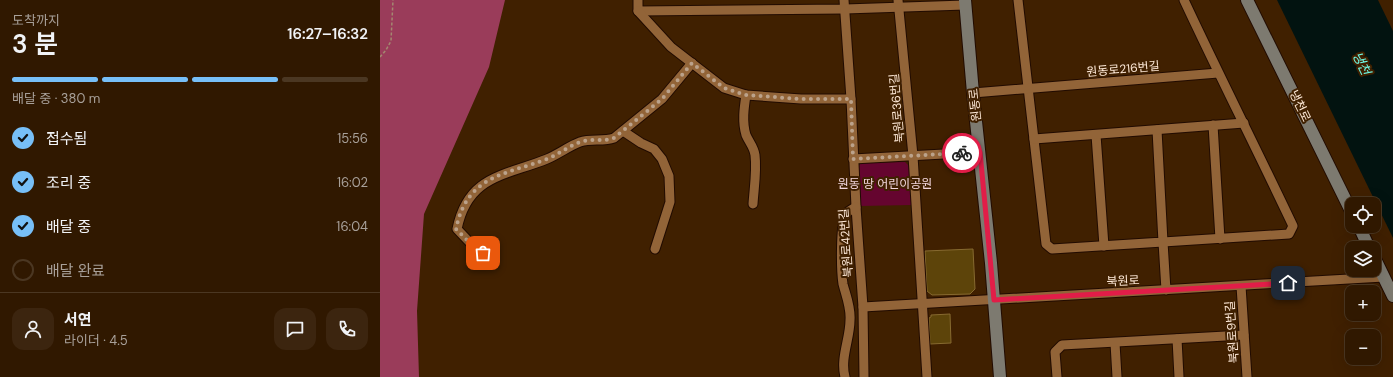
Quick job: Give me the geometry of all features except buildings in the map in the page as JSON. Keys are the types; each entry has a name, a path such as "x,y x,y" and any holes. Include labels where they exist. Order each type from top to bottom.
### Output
{"street":[{"path":"638,0 638,11 671,47 724,88 746,95 801,99 851,99"},
{"path":"698,0 698,10"},
{"path":"1018,0 1046,244 1052,249 1289,234 1293,226 1184,0"},
{"name":"냉천로","path":"1247,0 1345,198"},
{"path":"638,11 698,10 769,4 965,2"},
{"name":"원동로","path":"965,2 1000,377"},
{"name":"북원로36번길","path":"899,3 913,156 927,377"},
{"name":"북원로42번길","path":"844,4 863,307 864,377"},
{"path":"490,258 475,248 456,229 459,216 473,192 500,174 548,158 582,141 607,140 614,138 662,99 692,63"},
{"name":"원동로216번길","path":"973,93 1218,73"},
{"path":"746,95 744,123 746,135 752,145 755,157 753,204"},
{"path":"1034,139 1244,123"},
{"path":"1213,125 1220,239"},
{"path":"1157,130 1166,290"},
{"path":"623,131 641,143 654,149 662,159 669,176 670,202 655,249"},
{"path":"1096,134 1104,246"},
{"path":"853,159 980,152"},
{"path":"845,377 843,370 850,321 842,270 842,229 847,212 856,207"},
{"path":"1381,271 1393,296"},
{"name":"북원로","path":"863,307 1384,277"},
{"name":"북원로9번길","path":"1241,286 1247,377"},
{"path":"1056,377 1055,352 1062,345 1244,335"},
{"path":"1177,338 1179,377"},
{"path":"1115,343 1117,377"}],"path":[{"path":"380,57 391,41 394,0"}],"green space":[{"name":"원동 땅 어린이공원","path":"905,162 910,167 912,205 859,206 858,167 861,163"}],"shaded area":[{"path":"380,0 505,0 489,67 424,214 417,311 419,377 380,377"}],"water":[{"name":"냉천","path":"1277,0 1378,0 1393,31 1393,238 1381,213 1381,197 1373,197"}],"way so far":[{"path":"483,253 475,248 456,229 459,216 473,192 500,174 548,158 582,141 607,140 614,138 662,99 692,63 724,88 746,95 801,99 851,99 853,159 962,153"}],"route":[{"path":"962,153 980,152 992,263 994,300 1288,283"}]}
